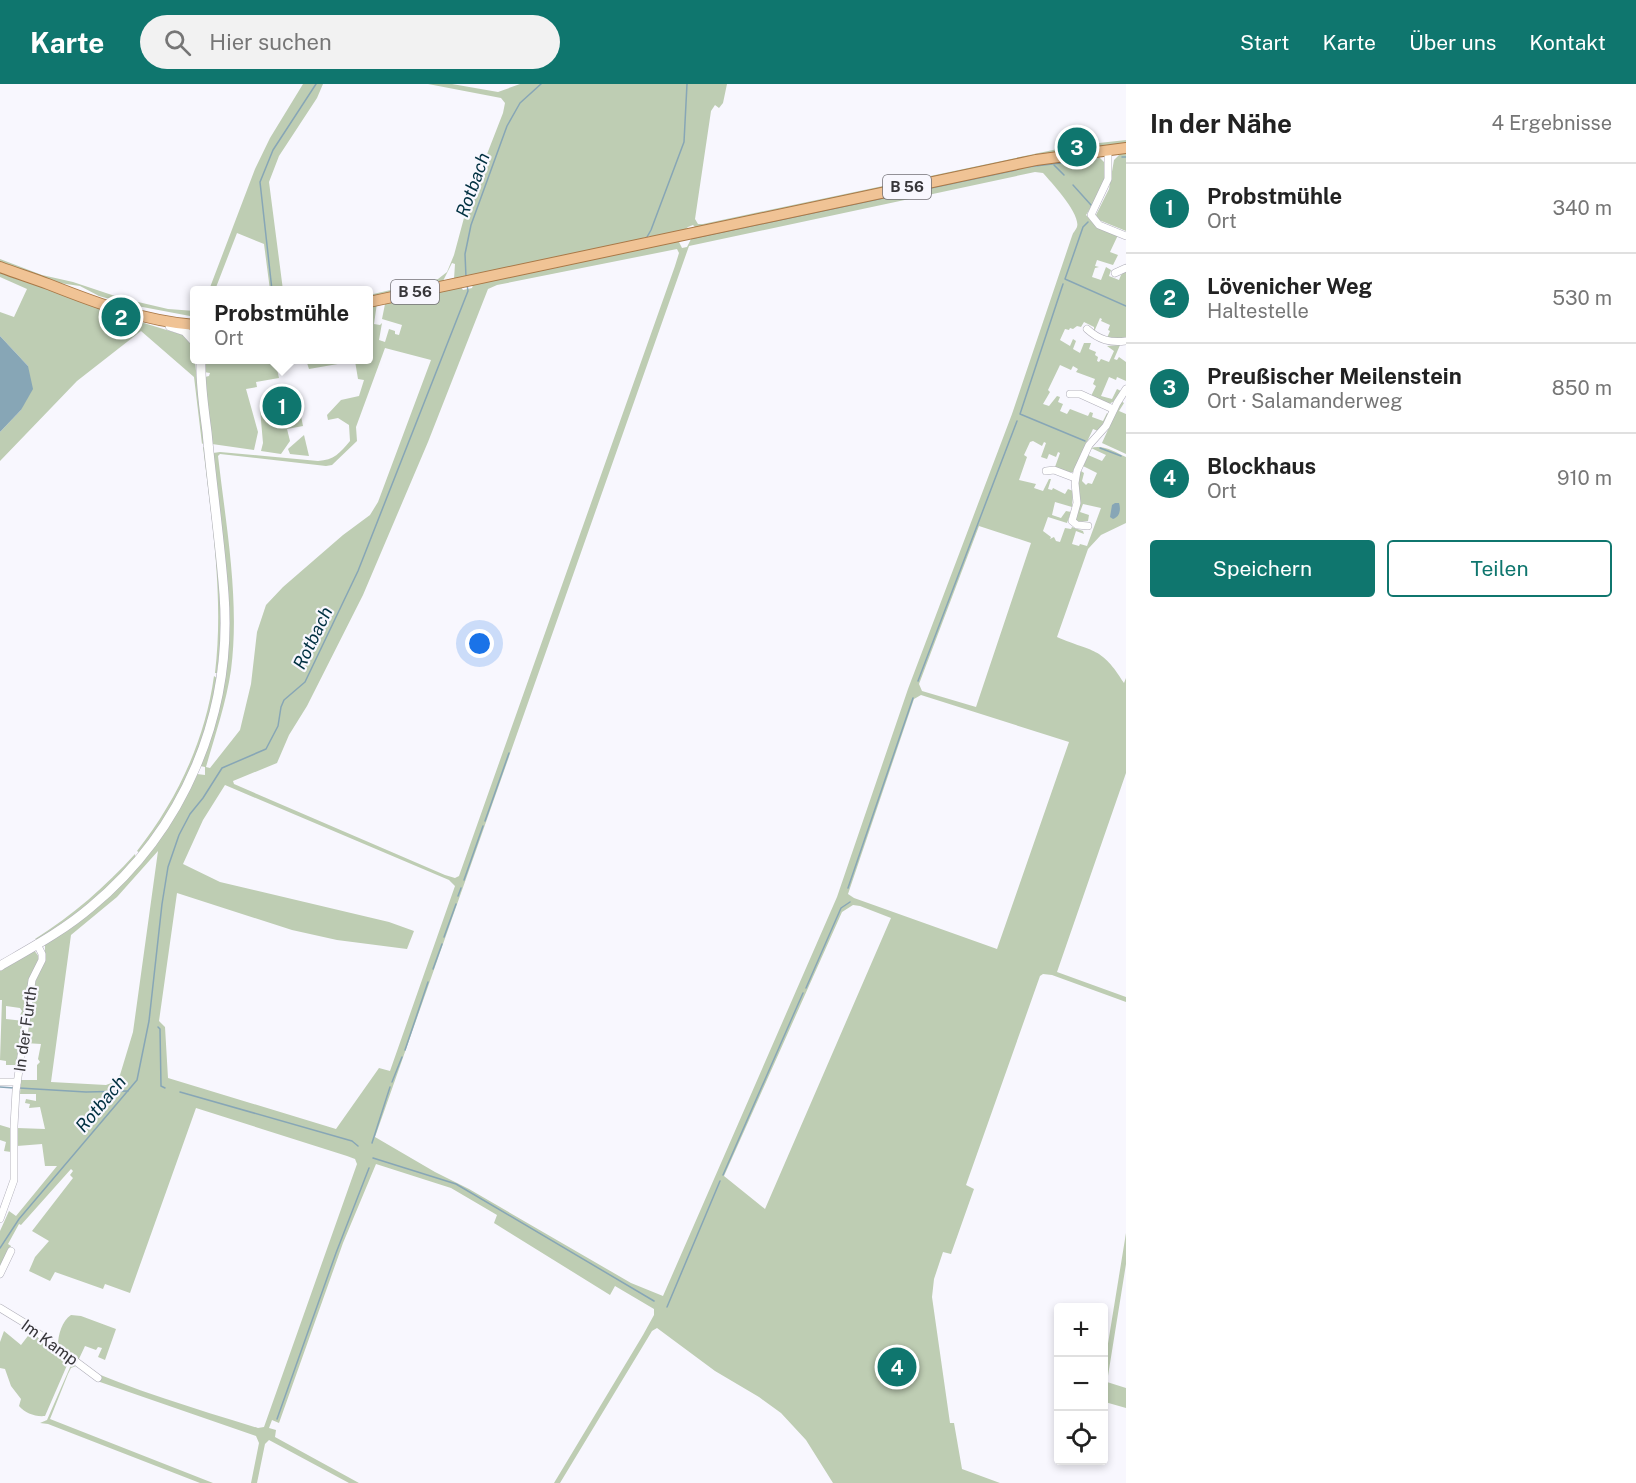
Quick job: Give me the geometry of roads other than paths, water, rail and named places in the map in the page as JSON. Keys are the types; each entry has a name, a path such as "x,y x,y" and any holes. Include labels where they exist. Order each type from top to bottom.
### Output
{"main road":[{"name":"B 56","path":"373,301 1036,160 1126,148"},
{"path":"0,267 85,299 148,318 190,322"},
{"path":"48,285 190,322"}],"street":[{"path":"1108,150 1108,179 1090,215 1100,225 1126,236"},
{"path":"1115,273 1126,268"},
{"path":"148,318 183,329 190,335"},
{"path":"1087,329 1109,342 1126,341"},
{"path":"0,966 91,908 122,879 145,853 181,798 200,758 211,724 222,671 224,605 200,364"},
{"path":"1088,526 1080,527 1072,521 1077,503 1075,478 1089,445 1106,426 1113,409 1126,389"},
{"path":"1070,394 1080,394 1113,409"},
{"path":"1046,471 1054,470 1075,478"},
{"name":"In der Furth","path":"0,1219 14,1180 17,1086 32,980 42,958 37,944"},
{"path":"0,1082 17,1086"},
{"path":"0,1274 11,1251"},
{"name":"Im Kamp","path":"0,1308 23,1322 98,1378"}],"water":[{"path":"0,336 28,366 33,389 21,410 0,432"},
{"path":"1119,503 1120,510 1119,515 1113,519 1110,517 1112,505"}],"waterway":[{"path":"272,286 260,182 273,150 316,84"},
{"name":"Rotbach","path":"466,277 465,254 471,225 507,126 520,103 541,84"},
{"path":"647,237 684,142 687,84"},
{"path":"1027,167 1094,159"},
{"path":"1054,165 1064,175"},
{"path":"694,238 1016,170"},
{"path":"1073,185 1091,205"},
{"path":"1088,222 1083,227 1065,279 1126,306"},
{"path":"1063,284 1020,414 1085,441"},
{"name":"Rotbach","path":"0,1248 19,1219 137,1080 149,1021 168,867 179,835 190,814 222,768 266,749 278,726 284,700 305,682 358,571 468,291 467,285"},
{"path":"918,681 1017,421"},
{"path":"1100,448 1121,456"},
{"path":"848,888 913,698"},
{"path":"485,821 509,753"},
{"path":"464,880 483,826"},
{"path":"458,896 461,888"},
{"path":"806,988 841,908 850,902"},
{"path":"444,937 456,904"},
{"path":"433,969 442,944"},
{"path":"405,1050 428,982"},
{"path":"723,1175 803,993"},
{"path":"158,1027 160,1029 161,1086 165,1088"},
{"path":"392,1082 402,1057"},
{"path":"0,1087 14,1088"},
{"path":"372,1143 390,1087"},
{"path":"19,1088 86,1092 128,1091"},
{"path":"180,1092 352,1141 358,1146"},
{"path":"373,1158 456,1184 654,1301"},
{"path":"277,1419 369,1168"},
{"path":"667,1307 720,1181"}],"place":[{"name":"Preußischer Meilenstein","path":"1077,147"},
{"name":"Lövenicher Weg","path":"121,317"},
{"name":"Probstmühle","path":"282,406"},
{"name":"Blockhaus","path":"897,1367"}]}
